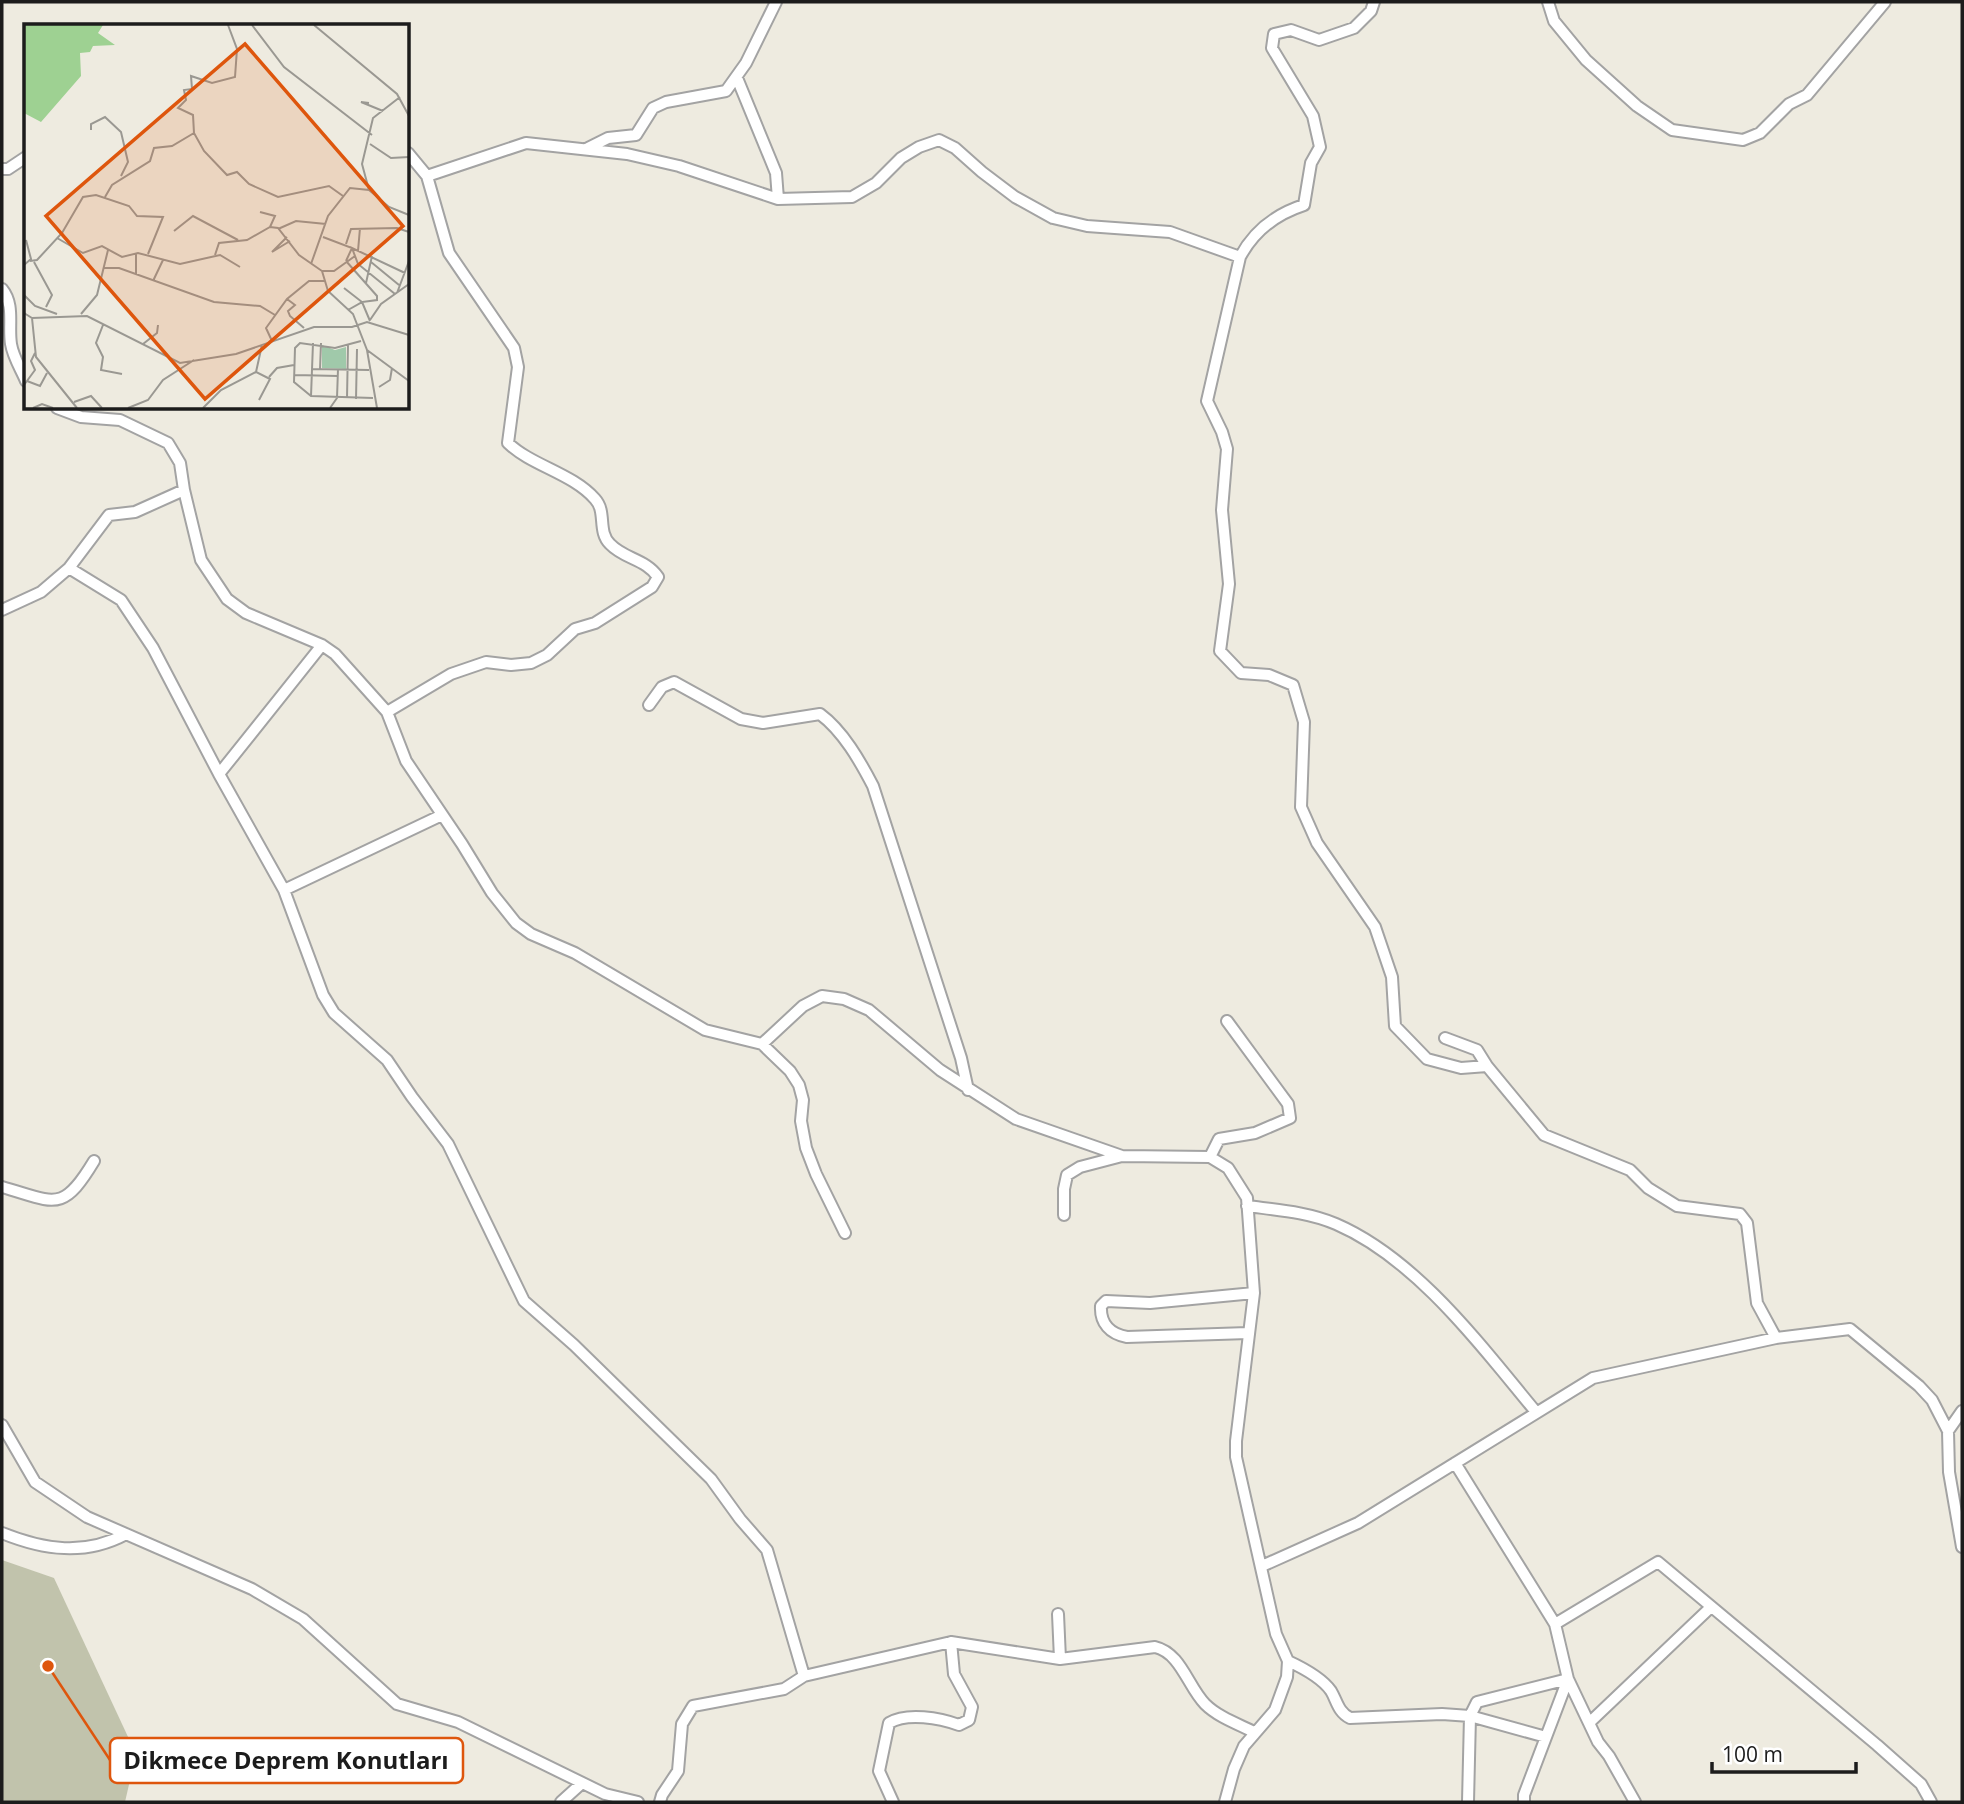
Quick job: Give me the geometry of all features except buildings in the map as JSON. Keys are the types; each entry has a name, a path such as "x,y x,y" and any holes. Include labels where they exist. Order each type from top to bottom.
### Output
{"street":[{"path":"588,148 608,138 636,135 653,108 666,102 726,91 737,78 754,48 776,2"},
{"path":"1374,2 1371,11 1354,28 1319,40 1291,30 1274,34 1272,48 1313,116 1320,146 1311,163 1304,205 1283,212 1249,242 1240,257 1207,401 1227,449 1222,510 1229,584 1220,651 1241,673 1269,675 1293,685 1304,722 1301,807 1317,843 1375,927 1392,977 1395,1026 1427,1059 1461,1068 1487,1066"},
{"path":"1548,2 1554,21 1586,60 1637,106 1672,130 1743,140 1760,133 1789,104 1807,95 1885,2"},
{"path":"737,78 775,173 778,199"},
{"path":"427,176 526,143 626,153 680,166 778,199 852,197 876,183 901,158 919,147 939,140 955,148 1015,197 1053,218 1087,226 1170,232 1240,257"},
{"path":"387,712 451,674 486,662 511,666 531,663 547,655 575,629 595,623 652,587 658,577 651,567 607,542 596,499 557,471 518,452 509,443 518,367 514,348 449,253 427,176 410,155"},
{"path":"2,169 8,169 24,158"},
{"path":"2,289 10,308 14,354 24,376"},
{"path":"62,410 81,417 120,420 168,443 180,463 201,560 227,599 246,613 323,645 335,654 387,712 406,761 492,893 516,923 531,934 575,953 705,1030 762,1044 790,1071 800,1085 806,1148 845,1233"},
{"path":"2,611 41,592 69,568 109,514 135,512 184,490"},
{"path":"69,568 121,600 153,648 284,890 323,995 334,1013 387,1060 448,1144 524,1301 575,1345 711,1479 767,1550 804,1676"},
{"path":"219,774 323,645"},
{"path":"649,705 662,687 674,682 741,719 763,723 820,714 829,721 862,766 873,786 961,1058 968,1090"},
{"path":"284,890 442,815"},
{"path":"762,1044 803,1006 822,996 845,999 869,1010 940,1070 1016,1119 1122,1156"},
{"path":"1210,1157 1219,1139 1255,1133 1290,1118 1288,1104 1227,1021"},
{"path":"1445,1038 1477,1050 1544,1135 1630,1170 1648,1188 1677,1206 1740,1214 1747,1223 1757,1303 1776,1338"},
{"path":"1063,1215 1067,1175 1080,1167 1122,1156 1210,1157 1228,1168 1247,1198 1254,1293 1236,1457 1276,1634 1288,1661 1287,1677 1275,1710 1244,1746 1225,1802"},
{"path":"2,1188 53,1202 63,1198 80,1184 94,1161"},
{"path":"1247,1206 1315,1216 1338,1225 1381,1251 1420,1281 1444,1305 1536,1412"},
{"path":"1248,1333 1127,1337 1115,1335 1107,1328 1100,1315 1101,1306 1106,1301 1150,1303 1254,1293"},
{"path":"1262,1566 1358,1523 1594,1378 1776,1338 1850,1329 1919,1386 1931,1400 1948,1431 1949,1472 1962,1547"},
{"path":"1948,1431 1962,1411"},
{"path":"2,1425 35,1482 87,1517 253,1589 303,1619 397,1703 458,1722 605,1794 638,1802"},
{"path":"1455,1463 1555,1623 1568,1679 1598,1742 1635,1802"},
{"path":"2,1533 37,1545 88,1548 111,1542 126,1534"},
{"path":"1555,1623 1658,1562 1877,1745 1921,1784 1931,1802"},
{"path":"1589,1723 1711,1607"},
{"path":"1058,1614 1060,1659"},
{"path":"893,1802 879,1771 889,1723 898,1718 946,1720 959,1725 969,1720 972,1707 954,1674 951,1642"},
{"path":"660,1802 678,1771 682,1724 693,1706 784,1689 804,1676 951,1642 1060,1659 1162,1648 1187,1676 1208,1707 1254,1732"},
{"path":"1288,1661 1301,1667 1329,1688 1342,1713 1350,1718 1442,1713 1471,1716 1546,1737"},
{"path":"1468,1802 1471,1716 1477,1702 1568,1679"},
{"path":"1524,1802 1568,1679"},
{"path":"561,1802 582,1783"}],"shaded area":[{"path":"2,1560 54,1578 136,1754 125,1802 2,1802"}],"place":[{"name":"Dikmece Deprem Konutları","path":"48,1666"}]}
